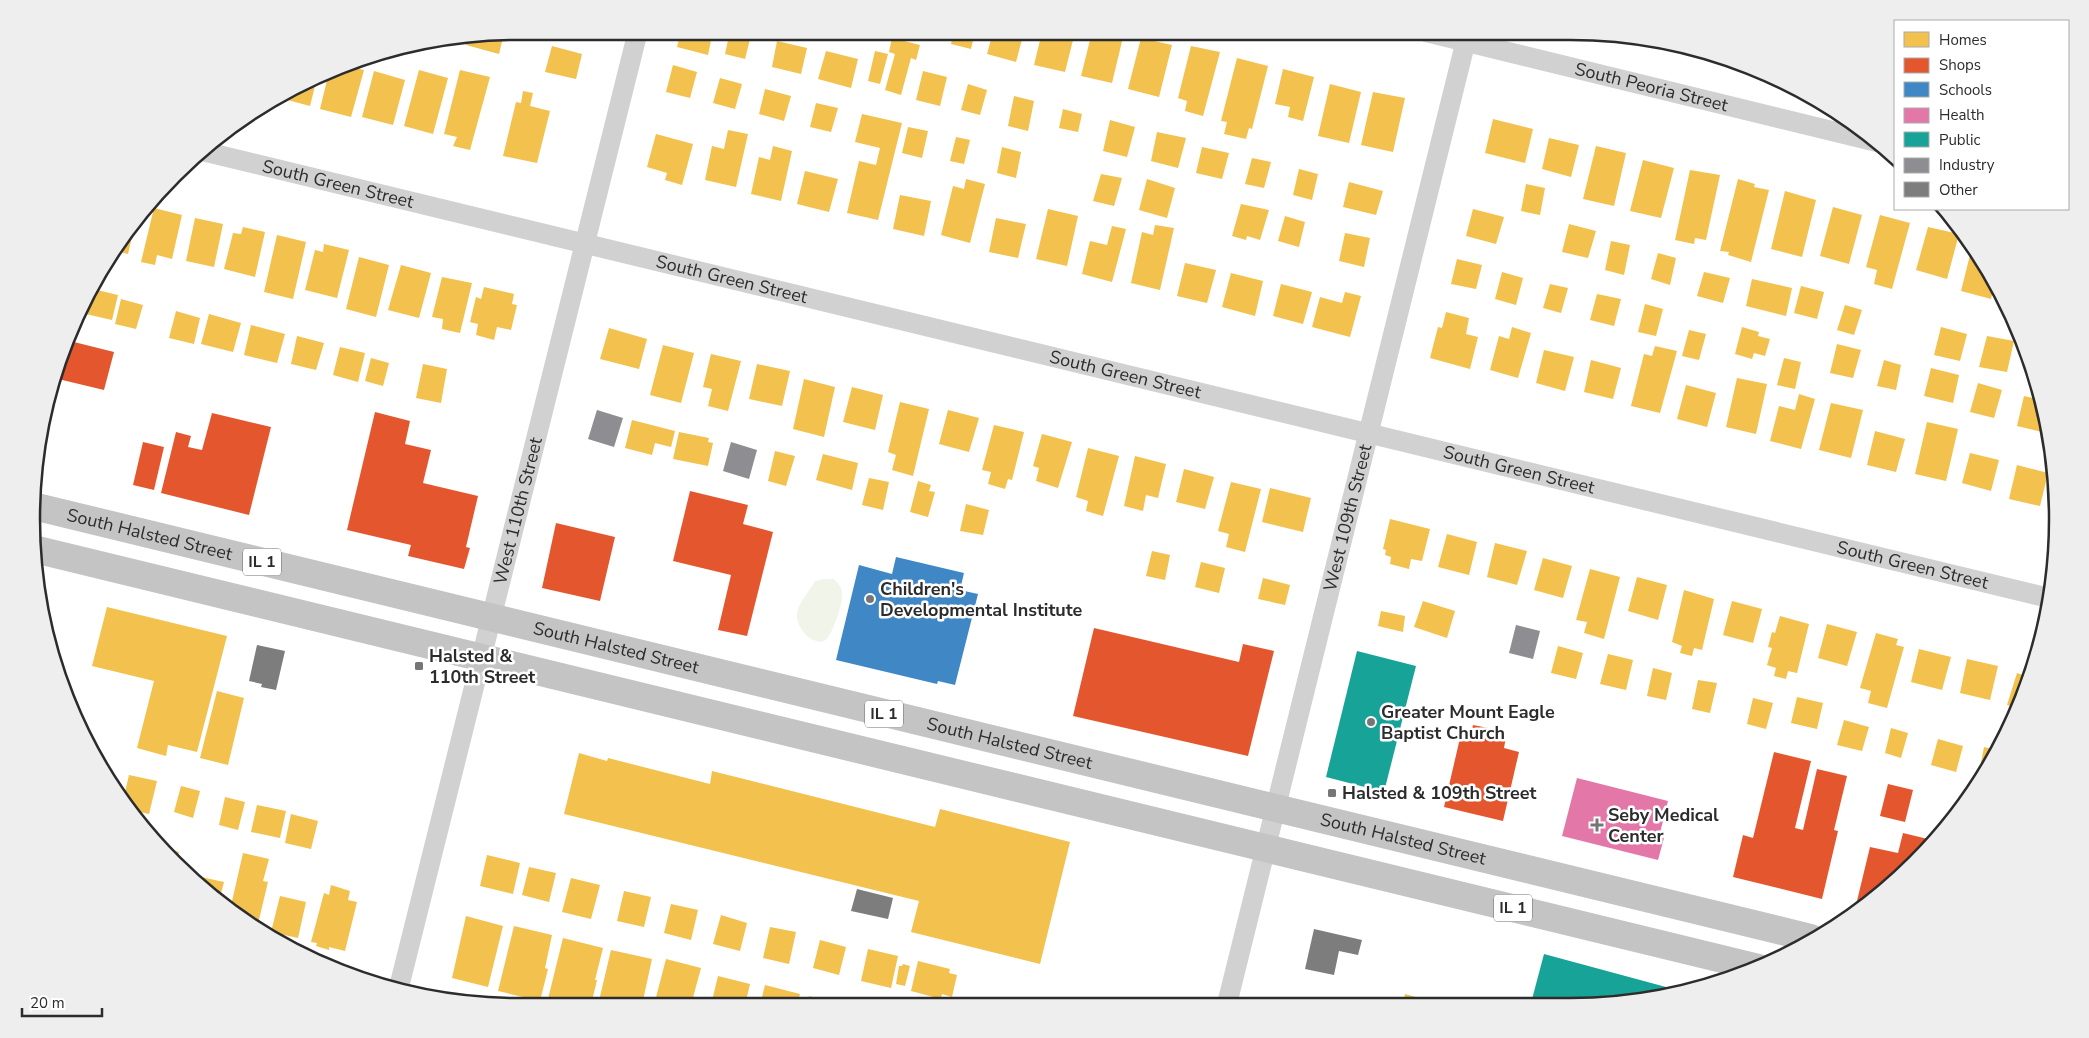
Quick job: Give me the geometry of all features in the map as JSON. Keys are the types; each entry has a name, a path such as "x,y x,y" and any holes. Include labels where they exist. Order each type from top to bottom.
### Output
{"main road":[{"name":"South Halsted Street","path":"40,508 1805,937"},
{"name":"IL 1","path":"41,551 1746,965"}],"street":[{"name":"West 110th Street","path":"400,983 636,40"},
{"name":"West 109th Street","path":"1228,998 1466,40"},
{"name":"South Peoria Street","path":"1479,40 1860,138"},
{"name":"South Green Street","path":"210,153 2043,596"}],"shaded area":[{"path":"834,579 838,583 841,588 842,597 837,619 830,633 824,641 819,641 806,635 797,620 797,613 802,601 815,581"}],"building: Homes":[{"path":"679,40 711,40 708,55 677,47"},
{"path":"728,40 750,40 745,59 725,54"},
{"path":"892,40 920,45 916,60 911,58 901,95 885,90 895,54 889,52"},
{"path":"952,40 973,40 971,49 951,44"},
{"path":"991,40 1022,40 1016,62 987,54"},
{"path":"1040,40 1073,40 1065,72 1034,65"},
{"path":"1090,40 1122,40 1112,83 1081,76"},
{"path":"1140,40 1172,45 1159,97 1128,89"},
{"path":"502,41 499,54 466,45 466,43"},
{"path":"777,41 807,48 801,74 772,67"},
{"path":"552,46 582,54 576,79 545,72"},
{"path":"1191,46 1220,52 1203,116 1185,111 1187,101 1178,98"},
{"path":"826,51 858,59 851,88 818,79"},
{"path":"875,51 888,54 880,84 868,81"},
{"path":"1237,58 1268,66 1252,129 1249,128 1246,139 1224,134 1227,122 1221,121"},
{"path":"673,65 697,72 690,98 666,92"},
{"path":"356,68 364,70 351,117 320,109 327,80"},
{"path":"1283,69 1314,77 1303,121 1288,117 1290,107 1275,104"},
{"path":"419,70 448,78 433,134 404,126"},
{"path":"460,70 490,77 470,150 453,146 457,137 444,134"},
{"path":"374,71 405,80 393,125 362,117"},
{"path":"923,71 947,77 940,106 916,100"},
{"path":"720,78 742,84 735,109 713,103"},
{"path":"968,84 987,90 980,115 961,110"},
{"path":"1330,84 1361,92 1349,143 1318,136"},
{"path":"315,85 310,106 287,100"},
{"path":"765,89 791,96 784,121 759,114"},
{"path":"523,91 533,93 530,106 550,111 537,163 503,156 516,102 521,103"},
{"path":"1373,92 1405,98 1393,152 1361,145"},
{"path":"1014,96 1034,101 1028,131 1008,126"},
{"path":"816,103 838,108 831,132 810,127"},
{"path":"1063,109 1082,114 1078,132 1059,128"},
{"path":"862,114 902,123 878,220 847,213 859,161 876,165 880,148 855,142"},
{"path":"1493,119 1533,129 1525,163 1485,153"},
{"path":"1110,120 1135,127 1127,157 1103,151"},
{"path":"908,127 928,131 922,158 902,153"},
{"path":"728,130 748,134 736,187 705,180 712,146 724,149"},
{"path":"1157,132 1186,138 1178,168 1151,161"},
{"path":"656,134 693,144 682,185 665,180 667,173 647,167"},
{"path":"956,137 970,140 964,164 950,161"},
{"path":"1549,138 1579,145 1571,177 1542,169"},
{"path":"773,146 792,151 781,201 751,194 759,157 770,160"},
{"path":"1596,146 1626,153 1614,206 1583,199"},
{"path":"1002,147 1021,152 1016,178 997,173"},
{"path":"1202,147 1229,153 1222,179 1196,173"},
{"path":"1252,158 1271,162 1264,188 1245,184"},
{"path":"1643,160 1674,168 1661,218 1630,211"},
{"path":"1299,169 1318,174 1312,200 1293,195"},
{"path":"1690,170 1720,175 1706,240 1695,238 1694,244 1675,240"},
{"path":"805,171 838,179 829,212 797,204"},
{"path":"1101,174 1122,178 1114,206 1093,201"},
{"path":"966,179 985,184 970,243 941,235 953,186 964,189"},
{"path":"1147,179 1175,188 1167,218 1139,210"},
{"path":"1738,179 1755,184 1754,187 1769,190 1751,262 1728,255 1729,252 1720,251"},
{"path":"1349,182 1383,191 1376,215 1343,207"},
{"path":"1526,184 1545,188 1540,215 1521,211"},
{"path":"1785,191 1816,200 1802,257 1771,249"},
{"path":"900,195 931,201 924,236 893,229"},
{"path":"1241,204 1269,210 1260,240 1247,236 1246,240 1232,236"},
{"path":"1833,207 1862,215 1849,264 1820,256"},
{"path":"155,208 182,215 172,259 157,255 155,265 141,262"},
{"path":"1048,209 1078,216 1067,266 1036,259"},
{"path":"1473,209 1504,217 1496,244 1466,236"},
{"path":"1880,215 1910,223 1892,289 1874,284 1877,270 1866,267"},
{"path":"1285,216 1305,222 1299,247 1278,241"},
{"path":"195,218 223,224 214,267 186,261"},
{"path":"996,218 1026,224 1018,258 989,252"},
{"path":"1569,224 1596,231 1588,258 1562,252"},
{"path":"1155,225 1174,228 1160,290 1131,283 1142,232 1153,235"},
{"path":"1112,226 1126,229 1112,282 1082,274 1090,241 1107,245"},
{"path":"243,227 265,232 255,277 224,269 233,233 241,234"},
{"path":"1928,227 1954,233 1958,238 1947,279 1916,270"},
{"path":"1345,233 1370,238 1364,267 1339,261"},
{"path":"277,235 306,242 293,299 264,292"},
{"path":"132,237 128,254 121,252"},
{"path":"1611,241 1630,245 1624,275 1605,270"},
{"path":"324,244 349,250 337,298 305,290 315,250 323,252"},
{"path":"1658,253 1676,258 1670,285 1651,279"},
{"path":"1970,256 1992,293 1991,299 1961,291"},
{"path":"359,257 389,265 376,317 346,309"},
{"path":"1457,259 1482,265 1476,289 1451,284"},
{"path":"1185,263 1216,270 1207,303 1177,296"},
{"path":"401,265 431,273 419,318 388,310"},
{"path":"1502,272 1523,278 1516,305 1495,299"},
{"path":"1704,272 1730,278 1723,303 1697,296"},
{"path":"1231,273 1263,281 1255,316 1222,307"},
{"path":"442,277 472,283 460,333 442,329 443,319 432,317"},
{"path":"1752,279 1792,288 1786,316 1746,306"},
{"path":"1281,284 1312,292 1303,324 1273,316"},
{"path":"1550,284 1568,288 1561,313 1543,308"},
{"path":"1801,286 1824,292 1817,319 1794,313"},
{"path":"484,287 514,294 512,304 517,305 511,330 497,327 494,340 476,335 478,324 470,322 476,297 481,299"},
{"path":"98,290 118,295 112,320 86,314"},
{"path":"1345,292 1361,296 1350,337 1312,327 1320,297 1342,303"},
{"path":"1597,294 1621,299 1614,326 1590,320"},
{"path":"121,299 143,305 136,329 115,324"},
{"path":"1645,304 1663,309 1656,336 1638,332"},
{"path":"1845,305 1862,310 1854,335 1837,330"},
{"path":"176,311 200,318 194,344 169,338"},
{"path":"1446,312 1469,318 1466,334 1478,337 1470,369 1430,358 1438,327 1442,328"},
{"path":"209,314 241,323 233,352 201,344"},
{"path":"251,325 285,334 277,363 244,355"},
{"path":"1512,327 1531,333 1518,378 1490,370 1499,336 1509,339"},
{"path":"1742,327 1759,332 1758,336 1770,339 1765,356 1754,353 1752,359 1735,354"},
{"path":"1941,327 1967,334 1960,361 1934,355"},
{"path":"609,328 647,339 639,369 600,359"},
{"path":"1689,330 1706,334 1699,360 1682,356"},
{"path":"297,336 324,343 316,370 291,364"},
{"path":"1987,336 2014,341 2007,372 1979,367"},
{"path":"1837,344 1861,350 1853,378 1830,373"},
{"path":"663,345 694,353 681,403 650,395"},
{"path":"1655,346 1677,351 1660,413 1631,406 1644,354 1652,356"},
{"path":"340,347 365,353 358,382 333,375"},
{"path":"1544,350 1574,357 1565,391 1536,383"},
{"path":"711,354 741,361 728,411 708,406 712,389 703,387"},
{"path":"371,358 389,363 383,386 365,381"},
{"path":"1784,358 1801,362 1795,389 1777,385"},
{"path":"1591,360 1621,368 1613,399 1584,392"},
{"path":"1884,360 1901,365 1896,390 1877,386"},
{"path":"423,364 447,369 441,403 416,398"},
{"path":"757,364 790,371 782,406 749,399"},
{"path":"1931,368 1959,375 1953,403 1924,396"},
{"path":"1737,378 1767,384 1756,434 1726,427"},
{"path":"804,379 835,387 824,437 793,429"},
{"path":"1978,383 2002,390 1994,418 1970,412"},
{"path":"1686,385 1716,393 1707,427 1677,419"},
{"path":"852,387 883,395 875,430 843,422"},
{"path":"1799,394 1815,399 1801,449 1770,441 1779,406 1795,410"},
{"path":"2024,396 2034,398 2041,432 2017,426"},
{"path":"900,402 929,409 913,476 892,470 896,455 888,452"},
{"path":"1831,403 1863,410 1851,458 1819,450"},
{"path":"948,410 979,418 969,452 939,444"},
{"path":"632,420 675,431 671,447 655,443 652,455 625,448"},
{"path":"1927,422 1958,429 1946,481 1915,474"},
{"path":"994,425 1024,432 1012,480 1008,479 1005,489 988,484 991,472 982,470"},
{"path":"1875,431 1905,439 1896,472 1867,465"},
{"path":"679,432 709,438 708,442 713,443 708,466 673,459"},
{"path":"1042,434 1072,442 1058,488 1036,481 1039,468 1033,466"},
{"path":"1088,448 1119,456 1103,516 1086,511 1088,501 1076,497"},
{"path":"775,451 795,456 786,486 768,481"},
{"path":"1970,453 1999,460 1991,491 1962,483"},
{"path":"823,454 858,463 852,490 816,480"},
{"path":"1135,456 1166,464 1158,498 1146,495 1143,511 1124,506"},
{"path":"2017,465 2047,473 2040,506 2009,499"},
{"path":"1184,469 1214,477 1205,509 1176,502"},
{"path":"869,478 889,482 883,510 862,505"},
{"path":"918,481 931,485 929,491 935,492 928,517 910,512"},
{"path":"1231,482 1261,489 1245,552 1226,547 1229,534 1218,531"},
{"path":"1270,488 1311,498 1303,532 1262,522"},
{"path":"966,504 989,510 983,535 960,531"},
{"path":"1390,519 1430,529 1422,561 1411,559 1409,569 1390,564 1391,557 1385,555 1386,550 1383,549"},
{"path":"1447,534 1477,542 1469,575 1438,567"},
{"path":"1495,543 1527,551 1517,585 1487,577"},
{"path":"1152,551 1170,555 1165,580 1146,576"},
{"path":"1543,558 1572,566 1563,598 1534,590"},
{"path":"1201,562 1225,568 1219,593 1195,587"},
{"path":"1590,569 1620,577 1604,639 1584,633 1587,622 1576,620"},
{"path":"1637,577 1667,585 1658,620 1628,611"},
{"path":"1263,578 1290,585 1285,605 1258,599"},
{"path":"1684,590 1714,599 1702,650 1694,648 1692,656 1680,653 1682,646 1672,642"},
{"path":"1423,601 1455,611 1447,638 1414,627"},
{"path":"1732,601 1762,609 1753,643 1723,635"},
{"path":"107,607 227,636 197,752 168,745 166,756 137,748 154,681 92,666"},
{"path":"1381,611 1405,616 1403,632 1378,626"},
{"path":"1780,616 1809,624 1797,673 1788,671 1786,679 1774,676 1776,668 1767,665 1772,648 1768,647 1772,632 1775,633"},
{"path":"1827,624 1857,632 1847,666 1818,658"},
{"path":"1876,633 1898,639 1896,645 1904,647 1887,708 1868,703 1871,691 1860,688"},
{"path":"1558,646 1583,653 1576,679 1551,673"},
{"path":"1919,649 1951,657 1942,690 1911,682"},
{"path":"1608,654 1633,660 1626,690 1600,684"},
{"path":"1967,659 1998,666 1990,700 1960,693"},
{"path":"1653,668 1672,673 1666,700 1647,696"},
{"path":"2017,673 2023,675 2011,706 2007,705"},
{"path":"1698,680 1717,683 1710,713 1692,709"},
{"path":"217,691 244,698 228,765 200,758"},
{"path":"1797,697 1823,703 1817,729 1791,723"},
{"path":"1753,698 1773,703 1766,729 1747,724"},
{"path":"1844,720 1869,727 1862,751 1837,745"},
{"path":"1891,728 1908,733 1901,758 1885,753"},
{"path":"1938,739 1963,746 1956,772 1931,765"},
{"path":"1984,747 1990,748 1985,758 1981,765"},
{"path":"579,753 607,761 608,758 710,784 712,771 935,827 940,809 1070,842 1040,964 911,932 919,901 564,814"},
{"path":"129,775 157,781 149,814 140,812 125,791"},
{"path":"181,786 200,791 193,818 174,812"},
{"path":"225,797 245,802 238,830 219,825"},
{"path":"257,805 286,811 280,838 251,832"},
{"path":"291,814 318,821 311,849 285,843"},
{"path":"243,853 269,859 263,881 268,882 259,921 232,902"},
{"path":"487,855 520,863 513,894 480,886"},
{"path":"529,867 556,873 549,902 522,895"},
{"path":"201,877 224,882 221,894"},
{"path":"571,878 600,885 591,919 562,912"},
{"path":"331,885 350,891 348,900 357,902 345,951 329,947 329,950 316,946 317,943 311,942 324,893 329,895"},
{"path":"624,891 651,897 644,927 617,921"},
{"path":"280,896 306,902 298,938 278,934 272,929"},
{"path":"671,904 698,910 691,940 664,933"},
{"path":"721,915 747,923 740,951 713,944"},
{"path":"466,916 503,926 488,987 452,978"},
{"path":"514,926 552,935 545,968 548,969 541,998 527,998 498,991"},
{"path":"770,927 796,932 789,964 763,958"},
{"path":"563,938 603,948 593,998 548,998"},
{"path":"820,940 846,947 839,975 813,968"},
{"path":"868,949 898,956 891,988 861,981"},
{"path":"611,950 652,959 644,998 600,998"},
{"path":"666,959 701,968 693,998 656,998"},
{"path":"918,961 950,969 949,973 957,975 952,997 942,994 941,998 937,998 911,991"},
{"path":"903,964 910,966 905,986 896,984 899,966"},
{"path":"718,976 750,984 747,998 713,998"},
{"path":"765,985 800,994 799,998 762,998"},
{"path":"1405,994 1420,998 1404,998"}],"building: Shops":[{"path":"74,342 114,352 104,390 61,380"},
{"path":"375,412 410,421 405,444 431,450 423,483 478,496 466,547 470,548 464,569 408,556 411,545 347,530"},
{"path":"212,413 271,427 249,515 161,493 176,432 191,436 188,447 202,450"},
{"path":"143,442 164,447 154,490 133,485"},
{"path":"690,491 748,505 743,524 773,532 747,636 718,630 731,575 673,561"},
{"path":"556,523 615,537 600,601 542,588"},
{"path":"1094,628 1239,662 1243,644 1274,651 1248,756 1073,716"},
{"path":"1473,725 1493,729 1492,734 1506,737 1504,748 1519,752 1503,821 1444,807 1460,738 1469,741"},
{"path":"1774,752 1811,761 1795,828 1803,830 1817,769 1847,776 1834,830 1838,831 1822,899 1733,877 1743,835 1753,838"},
{"path":"1888,784 1913,790 1905,822 1880,816"},
{"path":"1903,833 1927,839 1909,858 1857,903 1870,847 1898,853"}],"building: Schools":[{"path":"896,557 964,573 960,590 978,594 955,685 938,681 937,684 836,660 859,565 892,574"}],"building: Health":[{"path":"1577,778 1668,801 1659,837 1664,838 1658,860 1562,836"}],"building: Public":[{"name":"Greater Mount Eagle Baptist Church","path":"1357,651 1416,666 1384,792 1326,777"},
{"path":"1544,954 1666,987 1633,994 1601,997 1532,998"}],"building: Industry":[{"path":"597,410 623,418 614,447 588,439"},
{"path":"731,442 757,450 749,479 723,471"},
{"path":"1516,625 1540,631 1533,659 1509,653"}],"building: Other":[{"path":"257,645 285,651 276,690 261,687 262,684 249,681"},
{"path":"857,889 893,898 888,919 851,911"},
{"path":"1314,929 1362,940 1358,955 1339,951 1334,975 1305,969"}],"place":[{"name":"Children's Developmental Institute","path":"870,599"},
{"name":"Halsted & 110th Street","path":"419,666"},
{"name":"Greater Mount Eagle Baptist Church","path":"1371,722"},
{"name":"Halsted & 109th Street","path":"1332,793"},
{"name":"Seby Medical Center","path":"1597,825"}]}
